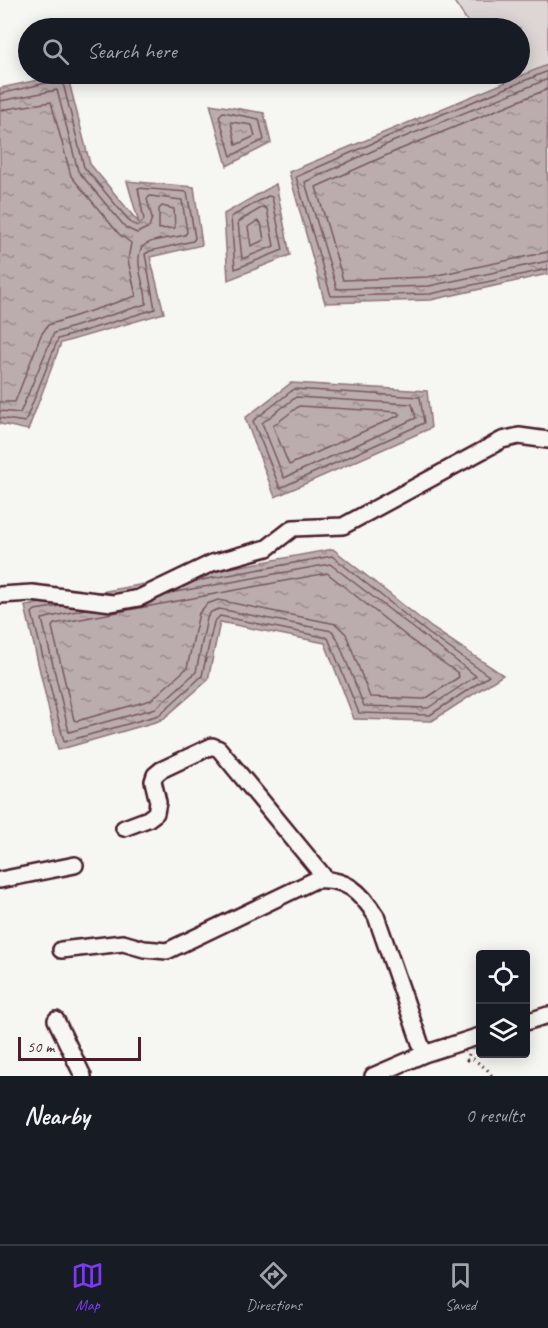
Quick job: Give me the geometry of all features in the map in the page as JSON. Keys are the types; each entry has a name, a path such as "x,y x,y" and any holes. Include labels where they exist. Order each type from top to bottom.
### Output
{"street":[{"path":"0,595 32,593 112,603 139,598 212,563 267,548 293,528 343,526 502,440 519,436 548,440"},
{"path":"124,828 148,819 156,813 155,775 212,746 219,749 326,879"},
{"path":"0,880 75,865"},
{"path":"61,950 123,943 144,950 167,951 315,880 337,879 352,886 365,899 376,916 424,1054"},
{"path":"530,1020 548,1015"},
{"path":"56,1020 83,1076"},
{"path":"373,1076 424,1054 476,1038"}],"path":[{"path":"476,1041 467,1060 472,1059 487,1069 492,1076"}],"shaded area":[{"path":"453,0 548,0 548,140 510,84 530,84 530,18 465,18"}],"water":[{"path":"547,65 548,274 431,300 325,303 289,172 501,84 530,84 530,72"},
{"path":"19,84 70,84 90,164 139,223 127,181 194,187 202,245 150,257 164,313 61,343 28,430 0,424 0,88"},
{"path":"210,104 264,113 271,143 227,166"},
{"path":"276,184 290,255 228,280 224,214"},
{"path":"291,383 427,391 431,428 275,497 245,418"},
{"path":"333,549 432,628 503,675 432,721 354,719 325,643 220,622 208,680 162,720 58,750 25,606"}]}
